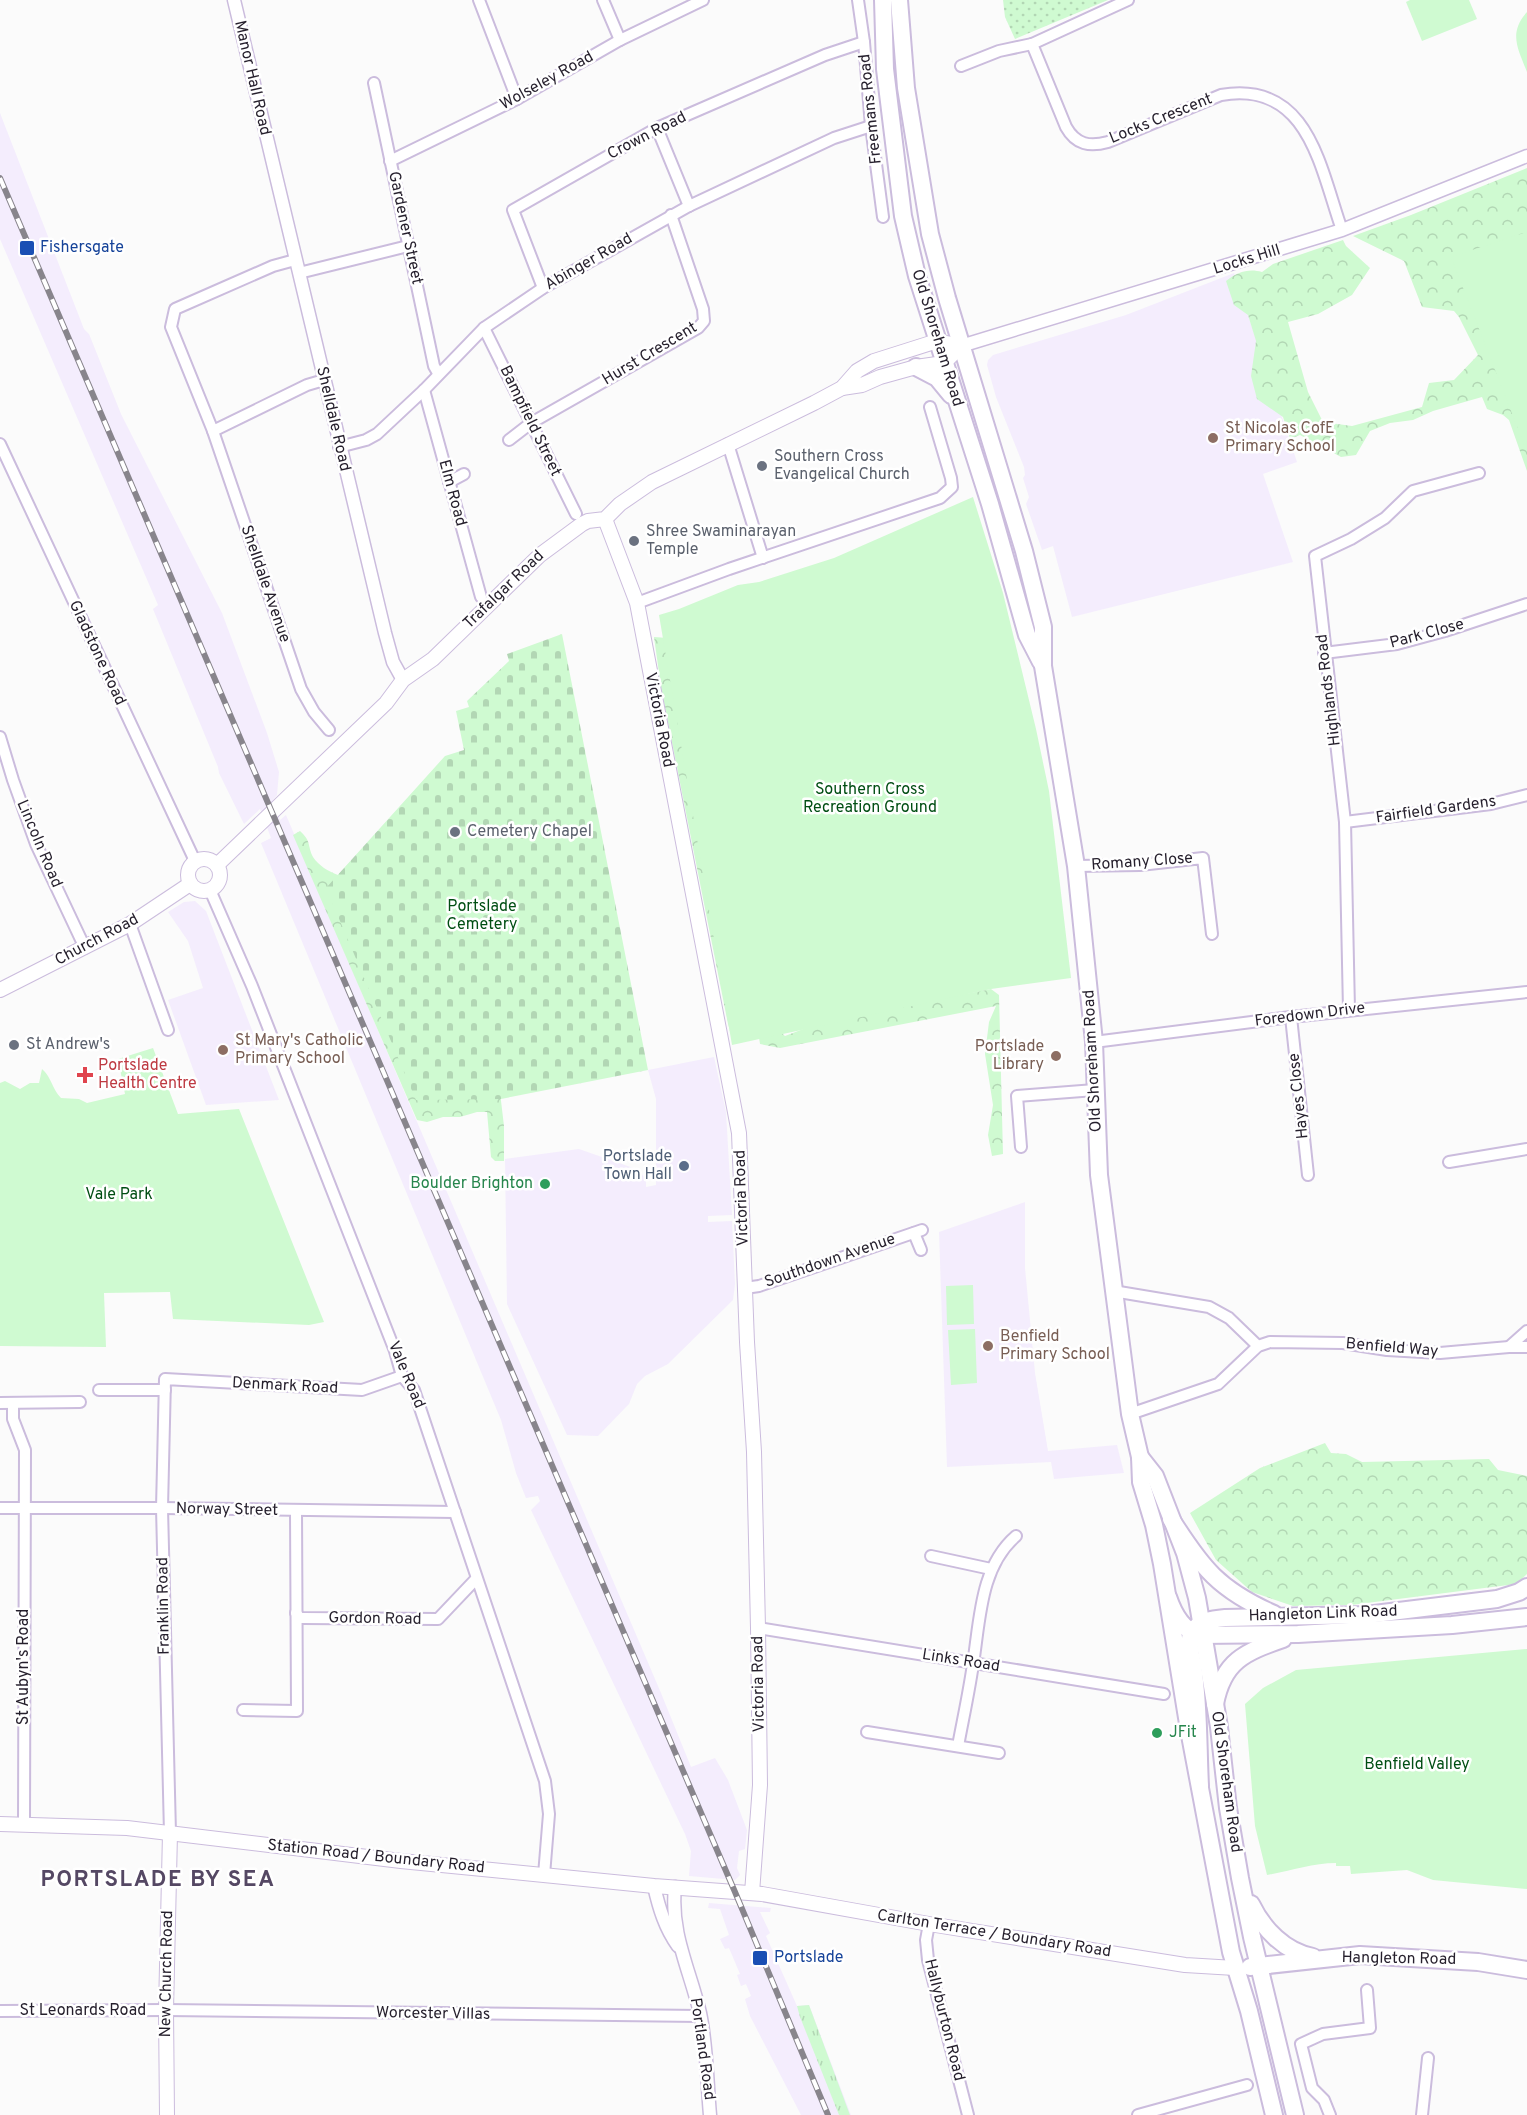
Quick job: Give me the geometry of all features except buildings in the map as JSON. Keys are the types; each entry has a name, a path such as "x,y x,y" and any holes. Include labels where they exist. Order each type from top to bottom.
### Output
{"main road":[{"name":"Old Shoreham Road","path":"883,0 885,69 903,216 917,276 990,504 1027,635 1043,666"},
{"name":"Old Shoreham Road","path":"899,0 906,88 930,234 961,346 1024,551 1043,627 1043,666 1076,866 1094,1042 1099,1174 1130,1414 1140,1457 1141,1482 1154,1525 1168,1597 1221,1904 1274,2115"},
{"name":"Trafalgar Road","path":"217,865 386,704 403,680 432,659 561,538 588,521 605,519 620,504 652,482 814,403 842,387 857,371 891,355 937,341 961,346"},
{"path":"944,363 961,346"},
{"name":"Trafalgar Road","path":"842,387 862,385 880,377 916,367 944,363"},
{"path":"916,367 937,378 957,403"},
{"name":"Victoria Road","path":"605,519 637,603 739,1133 754,1452 758,1628 760,1785 753,1893"},
{"path":"208,859 217,865 219,881 210,890 199,890 190,884 188,873 195,861 208,859"},
{"name":"Church Road","path":"0,990 130,924 190,884"},
{"name":"Old Shoreham Road","path":"1140,1457 1155,1476 1190,1568 1215,1704 1228,1808 1240,1878 1295,2115"},
{"path":"1171,1519 1196,1557 1219,1582 1249,1602 1280,1616"},
{"name":"Hangleton Link Road","path":"1200,1630 1225,1618 1366,1615 1497,1599 1527,1587"},
{"path":"1168,1597 1176,1615 1200,1630 1190,1646 1196,1685 1200,1786"},
{"name":"Hangleton Link Road","path":"1200,1630 1298,1634 1452,1625 1527,1617"},
{"path":"1215,1704 1227,1671 1242,1656 1259,1647 1298,1634"},
{"name":"Station Road / Boundary Road","path":"0,1824 127,1828 331,1853 654,1886 753,1893"},
{"name":"New Church Road","path":"167,2115 166,2010 170,1833"},
{"path":"1240,1878 1255,1913 1270,1933 1295,1952 1326,1959"},
{"name":"Carlton Terrace / Boundary Road","path":"753,1893 1185,1965 1236,1968"},
{"name":"Hangleton Road","path":"1236,1968 1360,1955 1478,1962 1527,1970"}],"street":[{"path":"479,0 517,99"},
{"path":"603,0 620,40"},
{"name":"Wolseley Road","path":"390,161 517,99 620,40 703,0"},
{"name":"Freemans Road","path":"858,0 871,126 884,217"},
{"path":"961,66 999,51 1032,44 1128,0"},
{"name":"Manor Hall Road","path":"237,1 270,157"},
{"name":"Crown Road","path":"543,288 513,210 657,128 825,55 864,42"},
{"name":"Locks Crescent","path":"1032,44 1066,128 1073,138 1087,145 1108,142 1221,95 1240,93 1257,95 1283,107 1299,121 1309,135 1342,230"},
{"name":"Gardener Street","path":"374,83 434,366 438,373"},
{"name":"Abinger Road","path":"339,447 366,440 377,434 424,390 484,328 543,288 689,206 834,138 871,126"},
{"path":"657,128 689,206"},
{"name":"Locks Hill","path":"961,346 1342,230 1527,156"},
{"name":"Shelldale Road","path":"270,157 385,633 393,662 403,680"},
{"name":"Hurst Crescent","path":"531,423 698,328 704,321 703,309 671,215"},
{"path":"299,273 408,246"},
{"name":"Shelldale Avenue","path":"295,260 273,266 175,309 171,327 213,431 302,690 314,712 330,730"},
{"name":"Bampfield Street","path":"484,328 576,514"},
{"path":"213,431 307,385 324,380"},
{"name":"Elm Road","path":"424,390 481,597"},
{"path":"637,603 940,498 952,487 930,407"},
{"path":"509,440 531,423"},
{"name":"Gladstone Road","path":"0,444 195,861"},
{"path":"728,444 763,558"},
{"name":"Highlands Road","path":"1349,1010 1345,822 1324,653 1315,556 1351,539 1385,518 1413,491 1479,473"},
{"path":"449,482 464,474"},
{"name":"Park Close","path":"1324,653 1397,644 1527,604"},
{"name":"Lincoln Road","path":"0,737 36,844 85,948"},
{"name":"Fairfield Gardens","path":"1345,822 1491,804 1527,795"},
{"name":"Romany Close","path":"1076,866 1140,865 1203,858 1212,934"},
{"name":"Vale Road","path":"210,890 252,986 395,1351 402,1376 414,1390 545,1781 549,1814 544,1875"},
{"path":"130,924 168,1030"},
{"name":"Foredown Drive","path":"1094,1042 1349,1010 1527,992"},
{"name":"Hayes Close","path":"1290,1017 1308,1175"},
{"path":"1021,1147 1017,1096 1095,1090"},
{"path":"1449,1162 1527,1149"},
{"name":"Southdown Avenue","path":"745,1287 759,1286 918,1231 921,1250"},
{"path":"1113,1291 1209,1307 1229,1318 1258,1346 1218,1384 1130,1414"},
{"path":"1509,1347 1527,1331"},
{"name":"Benfield Way","path":"1258,1346 1270,1342 1286,1341 1343,1343 1387,1350 1440,1353 1527,1347"},
{"name":"Denmark Road","path":"99,1390 165,1385 362,1390 402,1376"},
{"name":"Franklin Road","path":"165,1385 162,1508 170,1833"},
{"name":"St Aubyn's Road","path":"13,1402 13,1419 25,1450 24,1825"},
{"path":"0,1403 80,1402"},
{"name":"Norway Street","path":"0,1508 454,1512"},
{"path":"243,1710 297,1711 296,1511"},
{"path":"958,1746 977,1630 991,1569 1006,1544 1016,1536"},
{"path":"931,1556 991,1569"},
{"name":"Gordon Road","path":"296,1613 300,1618 438,1619 476,1579"},
{"name":"Links Road","path":"758,1628 1164,1694"},
{"path":"867,1732 999,1753"},
{"name":"Portland Road","path":"654,1886 669,1934 680,1950"},
{"name":"Portland Road","path":"675,1887 674,1911 680,1950 700,2016 710,2115"},
{"name":"Hallyburton Road","path":"929,1924 926,1940 928,1960 968,2115"},
{"path":"1330,2115 1324,2100 1312,2088 1301,2044 1323,2034 1370,2028 1367,1990"},
{"name":"St Leonards Road","path":"0,2011 166,2010"},
{"name":"Worcester Villas","path":"166,2010 700,2016"},
{"path":"1422,2115 1428,2058"},
{"path":"1138,2115 1247,2085"}],"shaded area":[{"path":"0,113 84,329 89,334 121,414 222,613 267,733 279,772 277,795 272,801 280,820 286,815 691,1767 715,1758 728,1780 747,1830 745,1849 739,1851 737,1868 740,1875 735,1880 689,1876 691,1851 685,1834 531,1510 540,1501 538,1496 526,1498 516,1473 501,1420 261,843 271,838 260,809 244,824 219,773 153,609 158,605 0,239"},
{"name":"St Nicolas CofE Primary School","path":"1234,273 1297,462 1263,474 1293,562 1072,617 1053,546 1042,550 1026,504 1029,497 1023,478 1024,467 996,397 987,365 988,360 993,355 1126,315"},
{"name":"St Mary's Catholic Primary School","path":"195,901 206,911 279,1100 206,1105 168,1000 203,988 188,941 168,912 184,902"},
{"path":"714,1057 726,1112 732,1215 708,1216 708,1222 732,1221 735,1284 733,1300 668,1364 645,1376 637,1384 629,1404 598,1436 567,1435 507,1304 505,1159 579,1149 639,1170 646,1180 646,1187 656,1185 656,1099 648,1070"},
{"name":"Benfield Primary School","path":"1025,1202 1025,1268 1035,1373 1048,1451 1117,1445 1124,1473 1054,1479 1051,1462 947,1467 939,1232"},
{"path":"709,1903 771,1908 770,1912 760,1912 770,1933 766,1936 797,2006 809,2005 851,2115 801,2115 750,2016 745,1999 751,1996 746,1984 741,1986 737,1975 740,1974 729,1948 725,1949 720,1939 729,1935 720,1909 708,1908"}],"green space":[{"path":"1003,0 1108,0 1015,39 1005,17"},
{"path":"1410,0 1469,0 1477,19 1422,41 1406,2"},
{"path":"1527,12 1527,72 1518,48 1516,34"},
{"path":"1527,168 1527,471 1509,420 1487,409 1482,397 1433,411 1413,420 1390,423 1370,431 1356,455 1341,457 1300,435 1290,439 1283,417 1257,399 1251,376 1256,341 1248,315 1234,305 1226,281 1243,272 1252,270 1262,272 1273,264 1343,240 1346,246 1370,268 1352,295 1318,314 1288,322 1308,392 1323,422 1352,426 1422,407 1429,383 1454,380 1478,355 1454,311 1422,307 1404,261 1353,236"},
{"path":"1527,232 1527,452 1451,257"},
{"name":"Southern Cross Recreation Ground","path":"973,497 1003,593 1049,791 1071,978 991,989 732,1045 659,615 738,585 759,582 834,558"},
{"name":"Portslade Cemetery","path":"562,634 648,1070 501,1099 416,1100 326,888 445,756 464,750 456,711 469,707 467,701 509,661 507,654"},
{"path":"654,637 668,638 733,1041 661,687"},
{"path":"300,831 308,841 313,857 327,870 338,875 351,861 499,1084 504,1126 504,1161 495,1161 491,1157 487,1112 477,1112 460,1117 443,1117 427,1122 417,1120 293,835"},
{"path":"991,989 999,995 1003,1154 992,1156 988,1135 993,1105 985,1054 989,1022 996,1006 780,1048 760,1044 758,1031 777,1029 785,1036 824,1021"},
{"name":"Vale Park","path":"153,1048 178,1114 239,1109 324,1322 309,1325 173,1319 170,1292 104,1293 106,1347 0,1346 0,1083 5,1081 20,1089 30,1083 39,1083 42,1069 61,1098 79,1099 87,1103 125,1094 118,1059"},
{"path":"973,1285 974,1324 947,1325 946,1286"},
{"path":"975,1329 977,1383 951,1385 948,1330"},
{"path":"1325,1443 1331,1453 1346,1454 1362,1462 1489,1459 1498,1470 1527,1476 1527,1574 1516,1584 1351,1605 1293,1606 1252,1592 1216,1560 1190,1513 1260,1468"},
{"name":"Benfield Valley","path":"1527,1649 1527,1889 1433,1880 1407,1870 1351,1874 1350,1866 1336,1866 1336,1863 1267,1875 1255,1826 1245,1704 1263,1688 1296,1670"},
{"path":"809,2005 850,2115 839,2115 800,2017 797,2006"}],"railway":[{"path":"0,178 735,1892 828,2115"}],"place":[{"name":"Fishersgate","path":"27,248"},
{"name":"St Nicolas CofE Primary School","path":"1213,438"},
{"name":"Southern Cross Evangelical Church","path":"762,466"},
{"name":"Shree Swaminarayan Temple","path":"634,541"},
{"name":"Cemetery Chapel","path":"455,832"},
{"name":"St Andrew's","path":"14,1045"},
{"name":"St Mary's Catholic Primary School","path":"223,1050"},
{"name":"Portslade Library","path":"1056,1056"},
{"name":"Portslade Health Centre","path":"85,1075"},
{"name":"Portslade Town Hall","path":"684,1166"},
{"name":"Boulder Brighton","path":"545,1184"},
{"name":"Benfield Primary School","path":"988,1346"},
{"name":"JFit","path":"1157,1733"},
{"name":"Portslade","path":"760,1958"}],"district":[{"name":"PORTSLADE BY SEA","path":"158,1880"}]}
